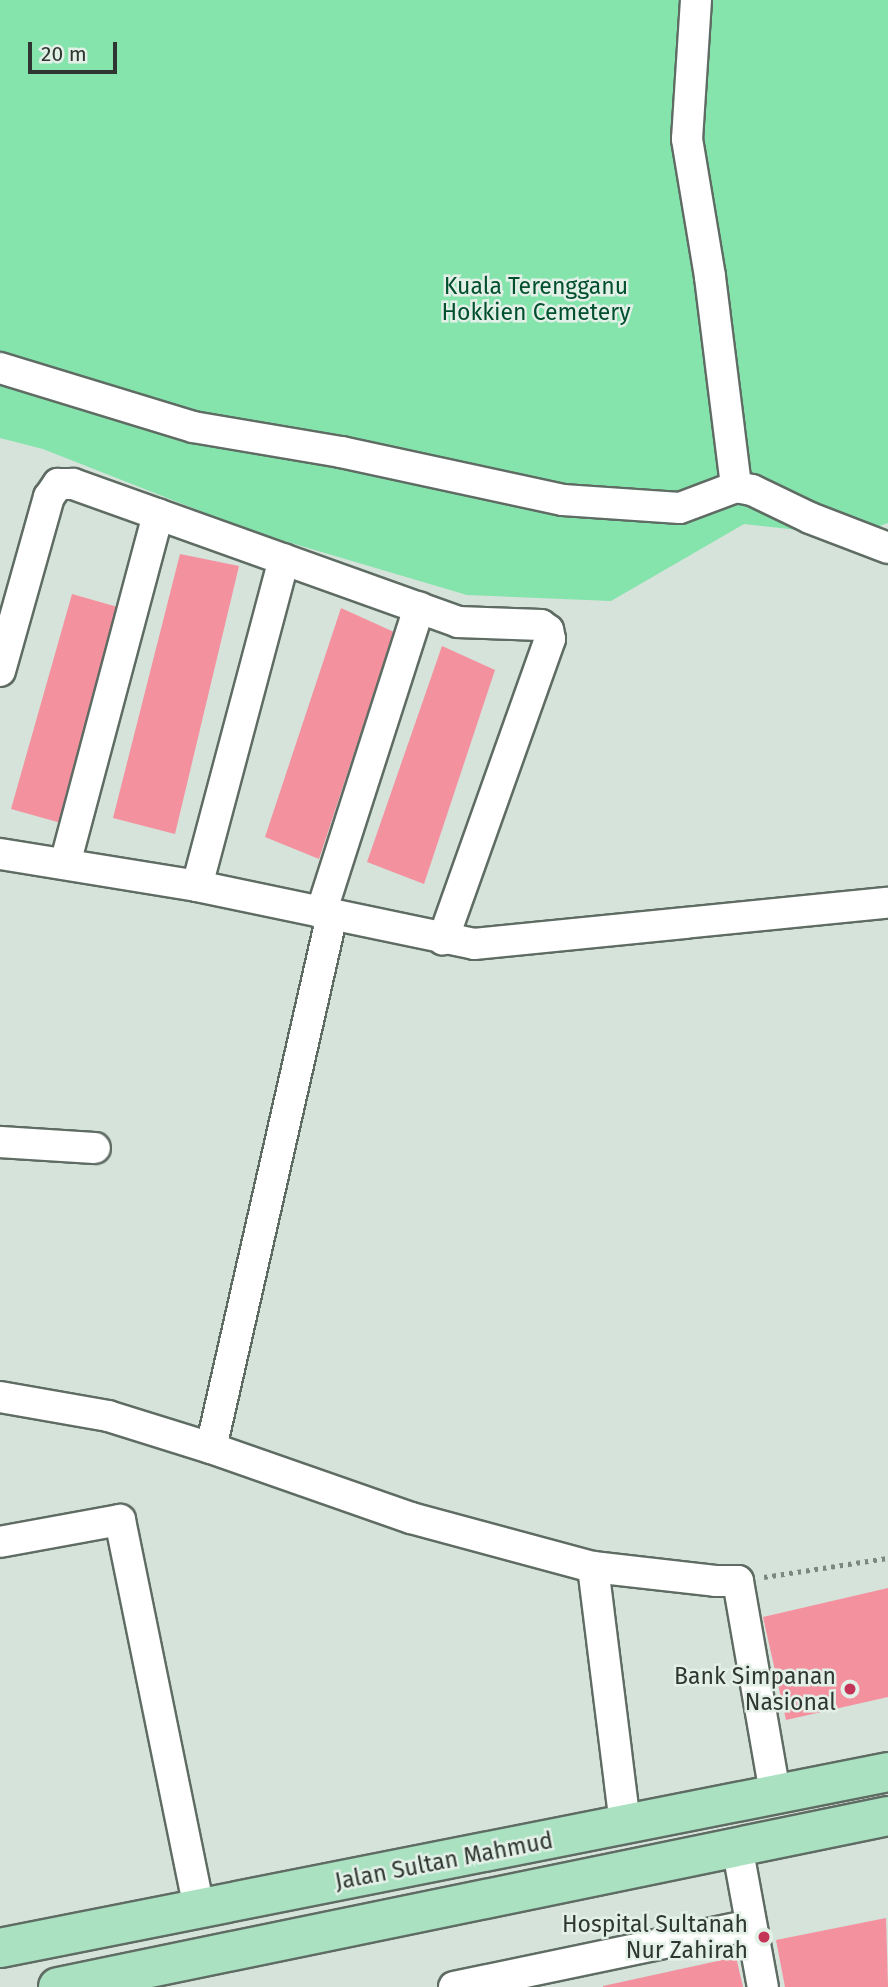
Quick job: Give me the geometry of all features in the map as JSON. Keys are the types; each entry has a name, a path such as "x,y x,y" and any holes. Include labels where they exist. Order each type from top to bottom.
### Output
{"main road":[{"name":"Jalan Sultan Mahmud","path":"0,1948 888,1772"},
{"name":"Jalan Sultan Mahmud","path":"58,1987 888,1816"}],"street":[{"path":"696,0 687,139 710,277 736,487"},
{"path":"0,368 193,428 341,452 563,500 680,508 736,487 752,490 810,518 888,548"},
{"path":"0,671 49,497 58,484 73,484 458,622 541,625 548,630 550,639 443,939"},
{"path":"65,864 158,514"},
{"path":"197,886 284,559"},
{"path":"212,1448 326,914 419,607"},
{"path":"0,854 197,886 474,944 888,903"},
{"path":"0,1142 94,1148"},
{"path":"0,1397 108,1416 212,1448 411,1518 593,1567 715,1581 738,1581 775,1794"},
{"path":"0,1542 120,1520 200,1910"},
{"path":"593,1567 625,1824"},
{"path":"737,1846 762,1987"},
{"path":"453,1987 751,1925"}],"path":[{"path":"738,1581 888,1559"}],"green space":[{"name":"Kuala Terengganu Hokkien Cemetery","path":"0,0 888,0 888,523 852,536 744,524 611,601 467,595 251,531 43,449 0,438"}],"building":[{"path":"180,554 239,566 175,834 113,818"},
{"path":"72,594 121,608 61,823 11,809"},
{"path":"341,608 394,632 319,859 265,837"},
{"path":"442,646 495,670 424,884 367,862"},
{"path":"888,1588 888,1697 786,1720 763,1617"},
{"path":"886,1918 888,1987 785,1987 776,1940"},
{"path":"736,1957 743,1987 603,1987 603,1986"}],"place":[{"name":"Bank Simpanan Nasional","path":"850,1689"},
{"name":"Hospital Sultanah Nur Zahirah","path":"764,1937"}]}
